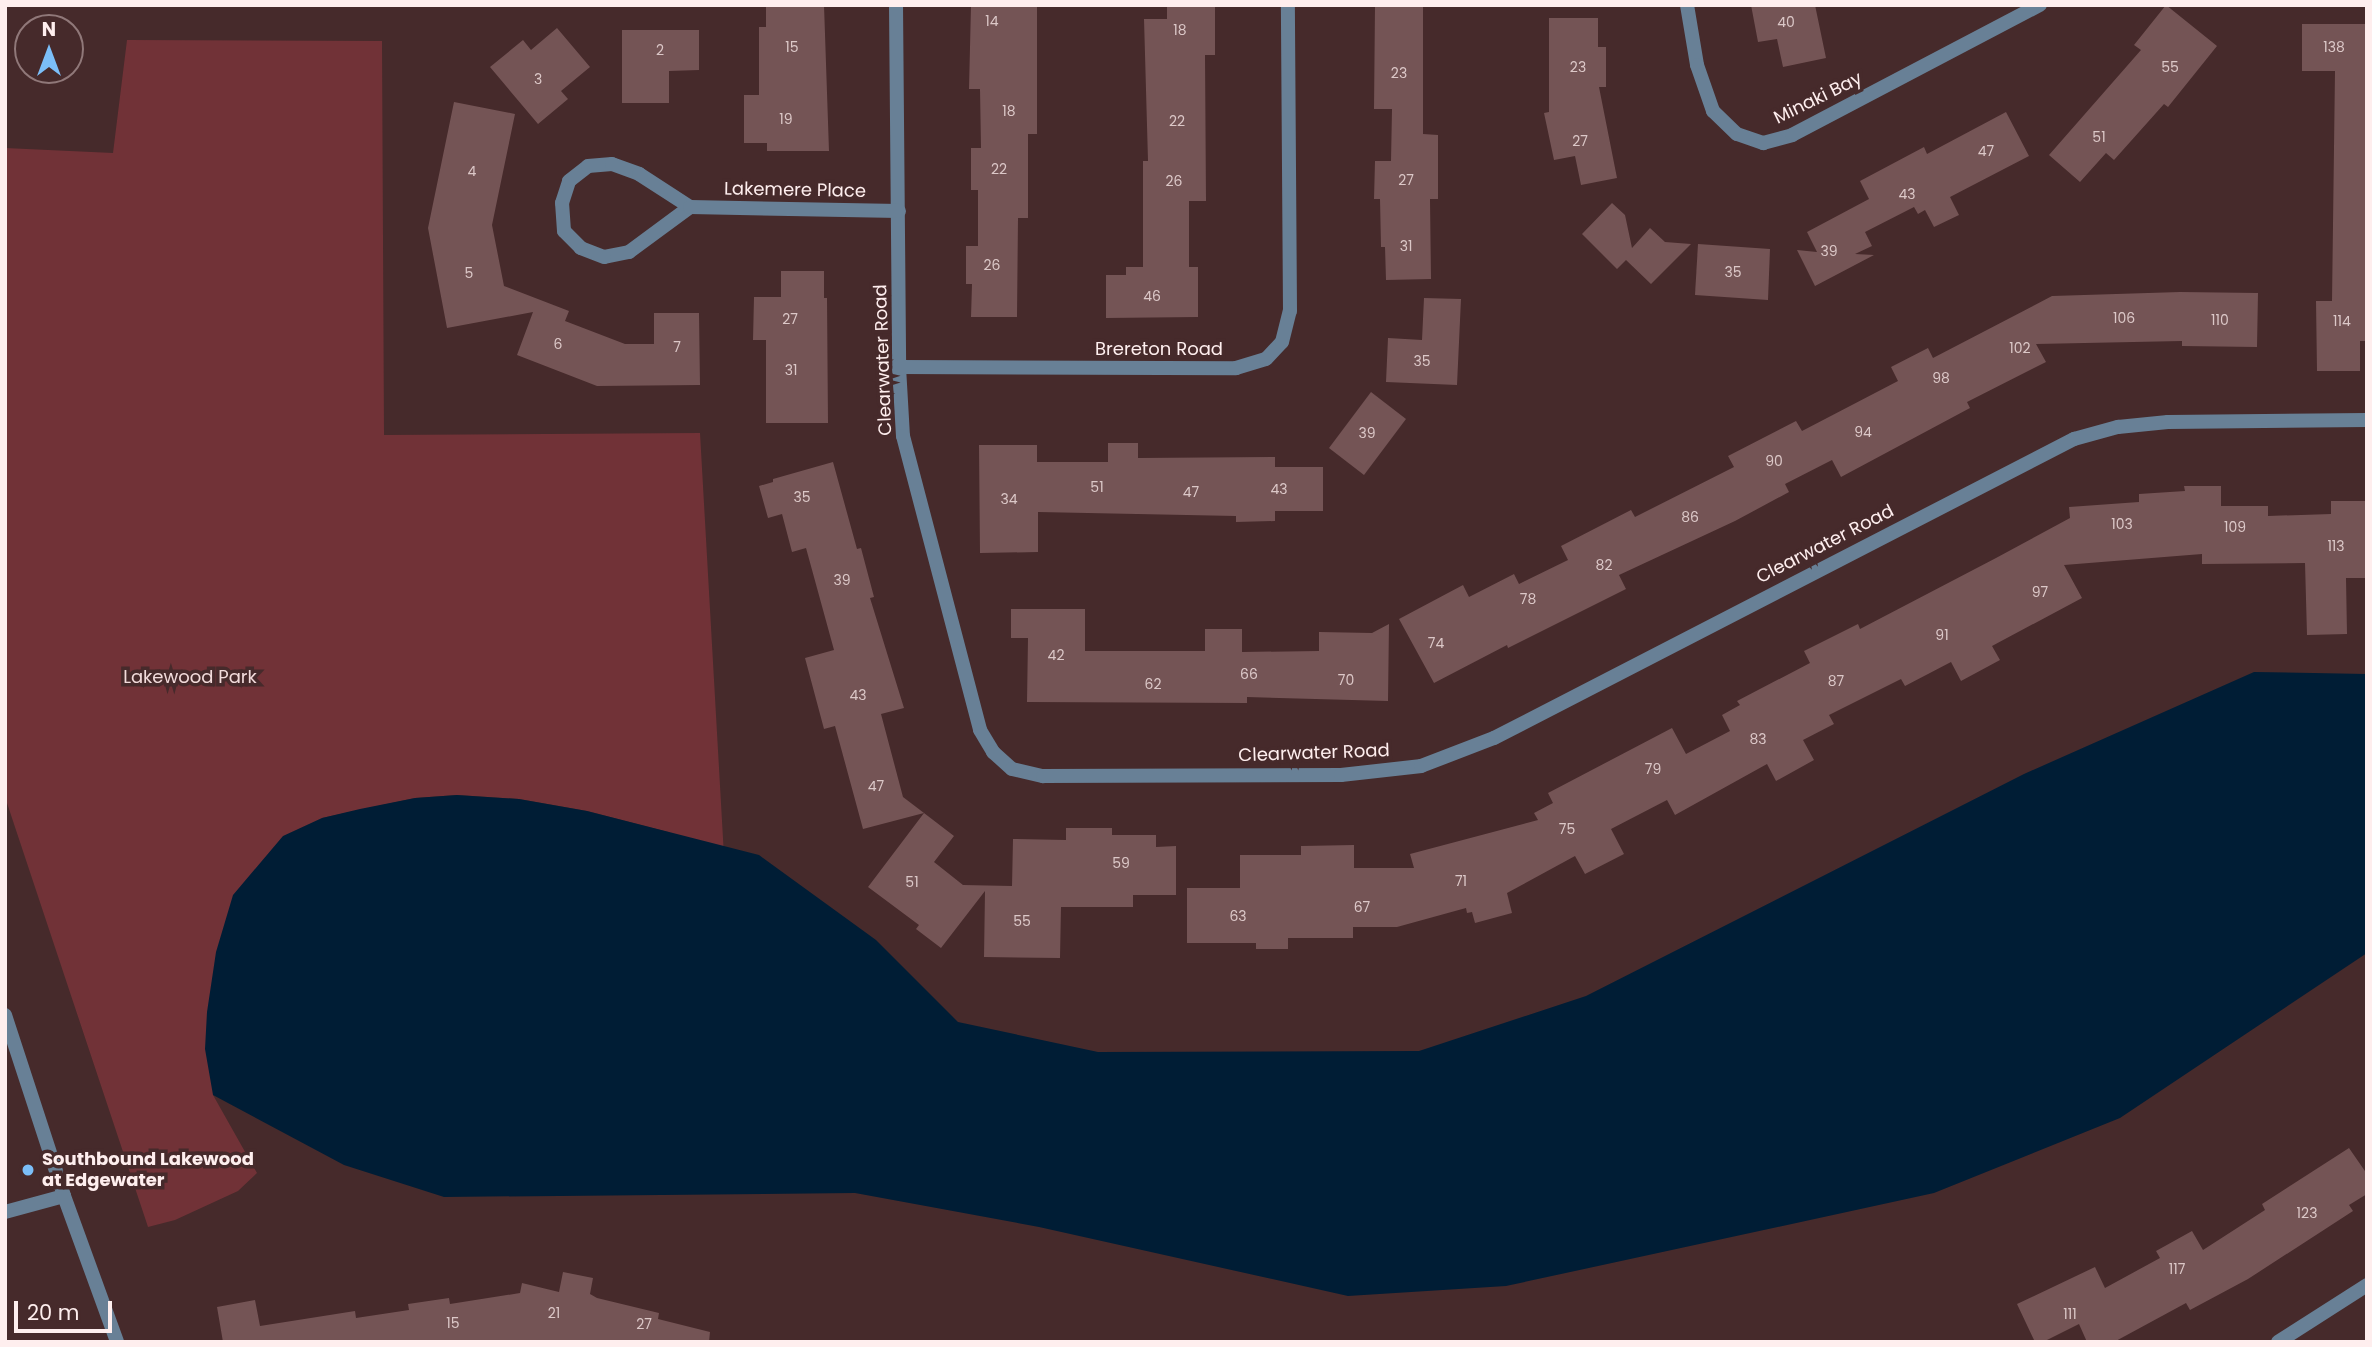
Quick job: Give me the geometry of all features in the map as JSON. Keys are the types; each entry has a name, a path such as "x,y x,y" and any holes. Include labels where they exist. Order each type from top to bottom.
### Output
{"street":[{"name":"Clearwater Road","path":"896,5 899,367 904,436 981,730 993,752 1012,769 1043,776 1341,775 1421,766 1494,738 2074,439 2119,427 2168,422 2367,420"},
{"name":"Brereton Road","path":"899,367 1236,368 1266,359 1282,342 1290,311 1288,5"},
{"name":"Minaki Bay","path":"1687,5 1697,65 1713,111 1737,134 1763,143 1792,135 2040,5"},
{"path":"612,164 639,174 690,207 629,251 604,257 581,248 564,231 562,203 569,181 588,166 612,164"},
{"name":"Lakemere Place","path":"690,207 898,211"},
{"path":"5,1015 64,1196 117,1342"},
{"path":"5,1212 64,1196"},
{"path":"2278,1342 2367,1285"}],"green space":[{"name":"Lakewood Park","path":"127,40 382,41 384,435 700,433 724,856 668,832 587,811 519,799 457,795 415,798 322,818 213,1095 257,1173 238,1191 175,1220 148,1227 5,797 5,148 113,153"}],"water":[{"path":"2254,672 2367,674 2367,953 2120,1118 1934,1193 1506,1286 1348,1296 1039,1227 855,1193 444,1197 344,1165 213,1095 205,1049 207,1012 216,952 233,895 283,836 322,818 360,809 415,798 457,795 519,799 587,811 759,855 876,940 958,1022 1098,1052 1419,1051 1586,996 2024,774"}],"building":[{"path":"766,5 824,5 829,151 767,151 767,143 744,143 744,95 759,95 759,27 766,27"},
{"path":"971,5 1037,5 1037,134 1028,134 1028,218 1018,218 1017,317 971,317 972,284 966,284 966,246 978,246 978,190 971,190 971,148 981,148 980,89 969,89"},
{"path":"1167,5 1215,5 1215,55 1205,55 1206,201 1189,201 1189,267 1198,267 1198,317 1106,318 1106,275 1126,275 1126,267 1143,267 1143,161 1148,161 1144,19 1167,19"},
{"path":"1375,5 1423,5 1423,134 1438,135 1438,199 1430,199 1431,279 1386,280 1385,247 1381,247 1380,199 1374,199 1375,161 1391,161 1392,109 1374,109"},
{"path":"1751,5 1815,5 1826,58 1783,67 1777,39 1758,42"},
{"path":"2166,5 2217,46 2168,107 2164,104 2114,160 2106,153 2080,182 2049,155 2141,50 2134,45"},
{"path":"1549,18 1598,18 1598,47 1606,47 1606,87 1599,87 1617,178 1581,185 1575,156 1554,160 1544,113 1549,112"},
{"path":"2302,24 2367,24 2367,341 2360,341 2360,371 2317,371 2316,301 2332,301 2335,71 2302,71"},
{"path":"557,28 590,67 561,91 568,99 538,124 490,67 523,40 531,50"},
{"path":"622,30 699,30 699,70 669,71 669,103 622,103"},
{"path":"454,102 515,114 492,225 504,286 569,311 565,321 625,344 654,344 654,313 699,313 700,385 597,386 517,355 533,312 447,328 428,228"},
{"path":"2006,112 2029,156 1950,197 1959,215 1934,227 1925,210 1918,214 1914,207 1865,232 1872,246 1855,254 1874,255 1815,286 1797,250 1817,252 1807,232 1869,199 1860,181 1924,147 1927,154"},
{"path":"1612,203 1625,215 1632,248 1650,228 1665,242 1691,244 1651,284 1626,260 1617,269 1582,234"},
{"path":"1698,244 1770,249 1768,300 1695,295"},
{"path":"781,271 824,271 824,298 827,298 828,423 766,423 766,340 753,340 754,297 781,297"},
{"path":"2180,292 2258,293 2257,347 2182,346 2182,341 2036,344 2046,362 1967,402 1970,408 1841,477 1832,460 1785,484 1789,492 1735,521 1619,575 1626,589 1434,683 1399,619 1463,585 1469,597 1514,574 1519,584 1568,560 1561,546 1631,510 1635,517 1734,467 1728,456 1796,421 1802,431 1898,381 1891,367 1928,348 1933,358 2052,296"},
{"path":"1424,298 1461,299 1457,385 1386,382 1388,338 1422,340"},
{"path":"1371,392 1406,419 1364,475 1329,448"},
{"path":"1108,443 1138,443 1138,458 1275,457 1275,467 1323,467 1323,511 1275,511 1275,521 1236,522 1236,516 1038,512 1038,552 980,553 979,445 1037,445 1037,462 1108,462"},
{"path":"833,462 857,549 861,548 874,597 870,598 904,708 881,714 903,797 924,813 863,829 835,726 824,729 805,658 834,650 806,548 792,552 782,514 768,518 759,486 773,482 773,479"},
{"path":"2184,486 2221,486 2221,506 2268,506 2268,516 2331,514 2331,501 2367,501 2367,578 2346,578 2347,634 2307,635 2305,563 2202,564 2202,554 2064,565 2082,598 1992,646 2000,660 1961,681 1951,662 1905,686 1901,679 1829,715 1834,724 1803,740 1814,760 1776,781 1767,764 1675,815 1667,800 1611,829 1624,854 1585,874 1575,856 1507,893 1512,913 1475,923 1472,912 1467,913 1466,908 1397,927 1353,927 1353,938 1288,938 1288,949 1256,949 1256,943 1187,943 1187,888 1240,888 1240,855 1301,855 1301,846 1354,845 1354,868 1414,868 1410,854 1538,820 1534,813 1553,803 1548,793 1672,728 1686,754 1730,731 1722,715 1740,705 1737,701 1810,663 1804,651 1858,624 1860,629 2070,518 2069,507 2139,502 2139,494 2185,491"},
{"path":"1011,609 1085,609 1085,651 1205,651 1205,629 1242,629 1242,652 1319,651 1319,632 1372,633 1389,624 1388,701 1247,697 1247,703 1027,702 1028,638 1011,638"},
{"path":"924,813 954,836 934,862 963,885 1012,886 1013,839 1066,840 1066,828 1112,828 1112,835 1156,835 1156,847 1176,846 1176,895 1133,895 1133,907 1061,907 1060,958 984,957 985,891 941,948 916,929 919,925 868,887"},
{"path":"2349,1148 2367,1174 2367,1194 2349,1205 2353,1211 2248,1279 2190,1310 2186,1303 2114,1342 2087,1342 2079,1324 2043,1342 2035,1342 2017,1304 2095,1267 2105,1288 2160,1258 2156,1251 2192,1231 2203,1250 2265,1210 2262,1204"},
{"path":"563,1272 593,1278 590,1294 597,1298 659,1313 658,1319 710,1332 709,1342 223,1342 217,1307 255,1300 260,1326 355,1311 356,1318 409,1310 408,1304 449,1298 450,1304 520,1293 522,1283 559,1292"}],"place":[{"name":"Southbound Lakewood at Edgewater","path":"28,1170"}]}
